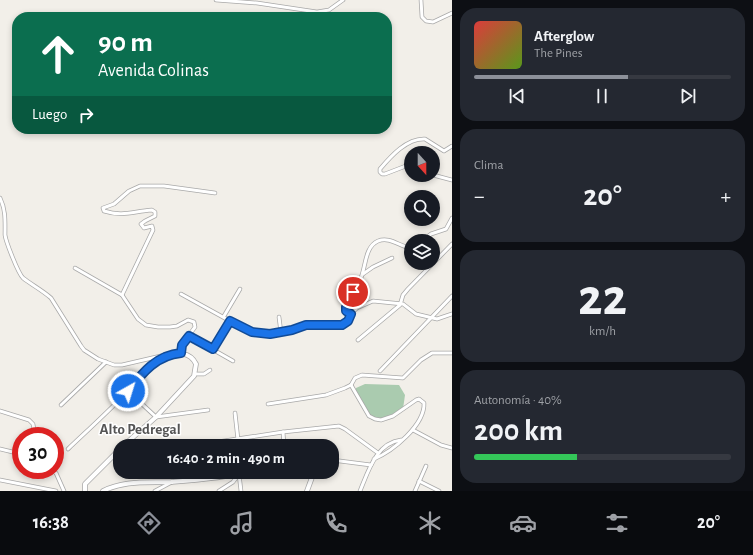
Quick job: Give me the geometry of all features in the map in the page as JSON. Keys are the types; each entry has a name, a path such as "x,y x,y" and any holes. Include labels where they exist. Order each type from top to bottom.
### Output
{"street":[{"path":"216,0 280,6 317,12 334,7 342,0"},
{"path":"280,0 280,6"},
{"path":"420,0 422,16 426,21 433,22 452,13"},
{"path":"404,167 385,174 380,172 380,169 398,148 415,140 425,139 435,146"},
{"path":"440,150 442,151 447,150 452,146"},
{"path":"440,177 452,180"},
{"path":"122,295 153,230 152,226 144,228 142,224 155,216 152,210 137,211 123,215 104,211 103,208 114,204 129,191 140,186 164,186 215,193"},
{"path":"0,198 5,214 5,236 12,257 22,277 44,291 51,298 84,350 93,356 118,366 168,354 181,353 194,360 196,367 195,374 156,417 131,439"},
{"path":"431,234 446,229 452,218"},
{"path":"351,314 346,311 346,307 351,294 360,280 372,247 379,240 388,240 404,246"},
{"path":"358,340 400,305 403,295 408,289 452,244"},
{"path":"362,275 373,267 392,258"},
{"path":"75,268 122,295 138,319 146,325 158,328 177,326 188,320 194,322 195,325 182,345 181,353"},
{"path":"224,316 240,289"},
{"path":"182,294 224,316 230,321 256,333 281,333 306,325 342,325 348,321 356,308 373,301 400,305 403,304 416,314 437,319 452,314"},
{"path":"380,371 452,296"},
{"path":"279,317 281,333"},
{"path":"213,349 230,321"},
{"path":"189,336 234,361"},
{"path":"268,404 326,395 351,385 356,378 362,375 403,378 421,360 432,353 452,353"},
{"path":"68,449 128,391 142,374 158,360 168,354"},
{"path":"61,404 106,362"},
{"path":"195,374 204,374 210,370"},
{"path":"351,385 369,416 375,419 387,419 414,401 419,399 423,401 424,409 413,430 390,451 374,459"},
{"path":"128,391 156,417"},
{"path":"156,417 208,410"},
{"path":"0,411 29,420 33,424 34,427"},
{"path":"235,413 238,439"},
{"path":"244,439 283,432 339,426 346,429 378,453"},
{"path":"413,430 441,445 452,448"},
{"path":"283,432 284,439"},
{"path":"360,491 378,453 391,444 401,440"},
{"path":"0,449 12,452"},
{"path":"85,491 85,484 113,458"},
{"path":"339,461 371,465"},
{"path":"415,491 426,466"},
{"path":"59,479 64,491"},
{"path":"103,491 123,484 200,479"},
{"path":"219,491 235,479"},
{"path":"240,479 241,491"},
{"path":"307,491 311,479"},
{"path":"0,480 56,491"},
{"path":"419,481 439,491"},
{"path":"155,491 171,482"}],"green space":[{"path":"365,384 399,385 405,395 403,409 384,419 372,420 355,394 356,388"}],"district":[{"name":"Alto Pedregal","path":"140,429"}],"route":[{"path":"128,391 142,374 158,360 170,354 181,353 182,345 189,336 213,349 230,321 252,332 264,334 288,332 306,325 342,325 350,318 351,314 346,311 346,308 353,292"}]}
